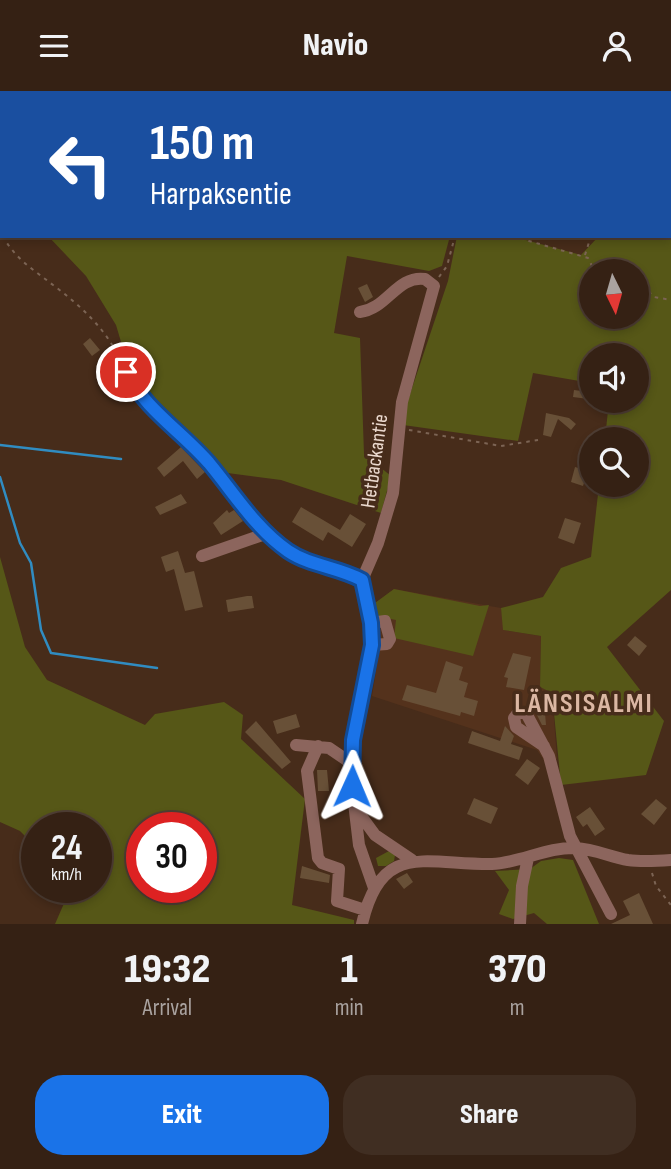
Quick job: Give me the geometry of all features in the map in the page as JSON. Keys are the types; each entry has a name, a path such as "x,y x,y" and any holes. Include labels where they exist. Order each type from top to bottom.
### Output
{"street":[{"path":"360,312 376,308 399,287 416,278 434,286"},
{"name":"Hetbackantie","path":"362,580 378,543 393,493 398,429 434,286"},
{"path":"126,372 154,411 208,462 268,533 296,556 340,569 362,580 371,623 372,645 352,763 355,828 374,888"},
{"path":"202,556 268,533"},
{"path":"296,745 318,746 340,753 352,763"},
{"path":"318,746 307,771 318,858 322,863 339,869 337,901 364,920 374,888 393,867 412,860 489,864 562,849 579,849 651,861 671,860"},
{"path":"544,746 559,786 570,836 611,913"},
{"path":"354,806 364,825 386,844 412,860"},
{"path":"364,860 374,846 386,844"},
{"path":"520,924 522,886 528,858"}],"path":[{"path":"5,238 31,269 71,299 99,325 126,372"},
{"path":"434,286 447,266 454,238"},
{"path":"519,238 588,259"},
{"path":"584,257 590,238"},
{"path":"649,292 654,297 671,300"},
{"path":"398,429 501,446 538,440"},
{"path":"651,861 656,886 671,905"}],"shaded area":[{"path":"50,238 449,238 442,266 429,271 347,256 334,333 360,338 364,454 391,476 381,513 281,480 220,472 142,393 130,372 116,325 86,276"},
{"path":"457,238 518,238 581,255 597,238 671,238 671,590 607,647 664,721 646,775 561,785 552,693 540,687 541,636 503,630 501,608 543,597 561,568 591,557 598,497 649,497 649,427 606,427 608,413 649,413 649,343 579,343 579,381 533,373 518,441 403,425 407,403 448,281"},
{"path":"0,557 25,647 47,680 145,725 155,714 224,702 243,715 241,739 305,799 292,905 354,920 354,924 55,924 64,903 112,903 112,812 21,812 20,831 0,822"},
{"path":"394,589 501,608 504,630 541,636 540,687 552,693 557,759 546,763 537,750 372,696 381,640 375,603"},
{"path":"394,589 480,606 489,605 473,656 394,638 396,620 377,616 375,603"},
{"path":"389,851 395,855 394,861 386,866 378,866 376,858"},
{"path":"559,858 573,860 599,924 547,924 534,913 513,919 499,914 509,890 495,871 530,869 541,861"}],"building":[{"path":"367,284 373,297 365,302 358,288"},
{"path":"90,338 100,350 92,356 83,344"},
{"path":"574,390 579,391 579,398 573,397"},
{"path":"546,413 569,418 576,424 571,430 558,419 551,437 543,435"},
{"path":"181,447 205,472 197,479 183,461 164,477 157,468"},
{"path":"575,467 579,468 579,485 571,482"},
{"path":"181,494 187,503 160,515 155,507"},
{"path":"301,507 340,530 350,514 366,524 352,547 328,532 323,541 292,522"},
{"path":"227,510 229,513 234,510 243,521 221,535 213,523"},
{"path":"565,518 581,523 574,544 558,538"},
{"path":"178,551 185,573 194,571 203,607 185,611 174,569 166,572 161,557"},
{"path":"252,596 254,608 228,612 226,600"},
{"path":"635,636 647,646 639,656 627,645"},
{"path":"513,653 531,657 524,690 506,687 508,678 504,677"},
{"path":"446,661 463,667 459,680 468,683 464,697 478,701 474,716 461,712 460,716 402,700 407,685 436,693"},
{"path":"536,701 544,701 546,725 542,725 537,715"},
{"path":"296,714 300,727 277,734 273,721"},
{"path":"256,721 291,762 282,769 245,732"},
{"path":"505,726 514,736 511,744 523,748 519,760 468,743 472,731 500,741"},
{"path":"527,759 540,768 528,785 515,775"},
{"path":"317,770 327,770 329,791 318,791"},
{"path":"474,798 498,808 491,824 467,814"},
{"path":"656,799 667,808 654,825 641,814"},
{"path":"590,807 605,829 595,836 587,824 583,827 576,817"},
{"path":"302,866 330,875 329,883 300,878"},
{"path":"407,873 413,882 404,889 396,879"},
{"path":"639,893 653,924 611,924 630,915 623,901"}],"waterway":[{"path":"0,445 121,459"},
{"path":"0,477 20,543 31,563 41,630 51,653 157,668"}],"district":[{"name":"LÄNSISALMI","path":"584,702"}],"route":[{"path":"126,372 140,395 208,462 262,529 296,556 340,569 362,580 371,623 372,655 353,740 352,786"}]}
